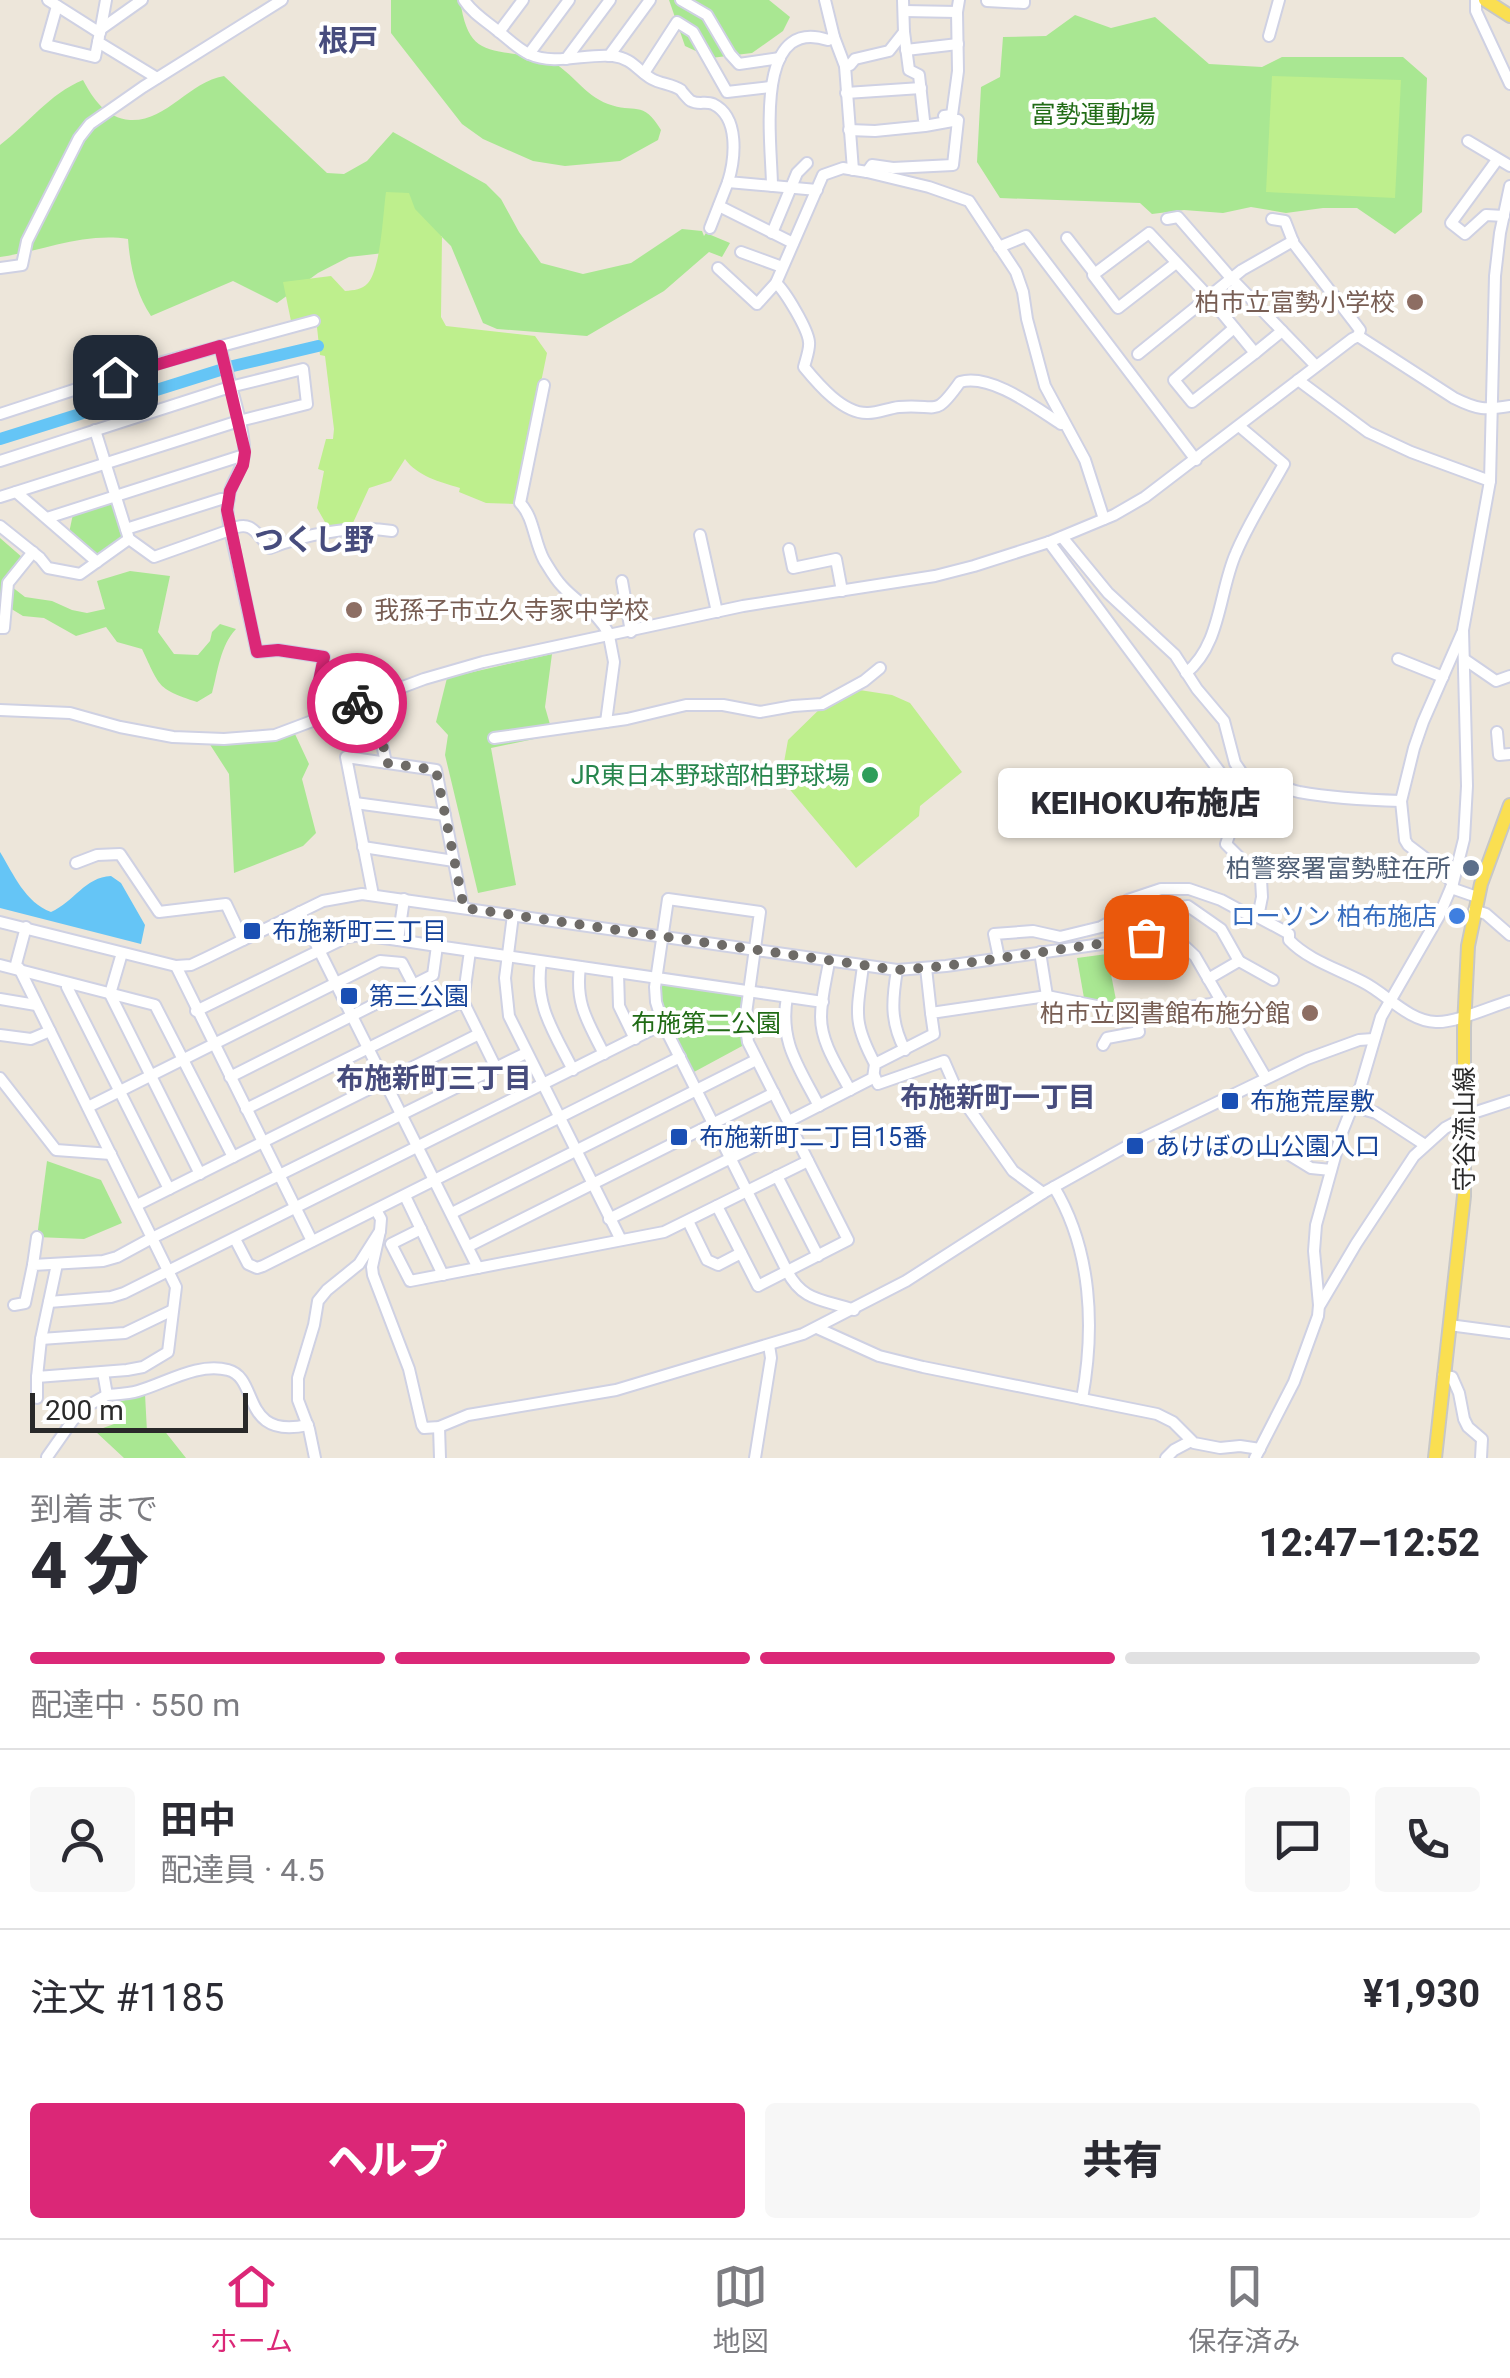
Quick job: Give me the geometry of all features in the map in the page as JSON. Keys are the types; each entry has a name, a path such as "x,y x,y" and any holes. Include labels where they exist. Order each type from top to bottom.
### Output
{"main road":[{"path":"1485,0 1510,16"},
{"name":"守谷流山線","path":"1434,1458 1464,1196 1468,946 1492,848 1510,805"}],"street":[{"path":"106,0 100,35 95,57 46,44 53,3 100,35 157,78"},
{"path":"100,35 142,0"},
{"path":"0,268 22,265 27,241 90,124 282,0"},
{"path":"500,32 524,0"},
{"path":"529,54 569,0"},
{"path":"566,59 610,0"},
{"path":"609,56 650,0"},
{"path":"681,0 706,15 739,64 780,58"},
{"path":"824,0 845,66 853,170"},
{"path":"987,5 1024,0"},
{"path":"1270,36 1279,0"},
{"path":"1476,0 1476,11 1510,84"},
{"path":"471,3 529,54 566,59 609,56 630,61 695,103 717,107 732,128 735,148 728,182 710,228"},
{"path":"849,127 924,120 952,115 958,71 958,6 904,6 906,50 910,70 920,75 924,120"},
{"path":"644,73 677,22 693,32 729,92"},
{"path":"845,66 854,59 889,52 904,32"},
{"path":"772,186 770,88 780,58 793,42 806,37 834,37"},
{"path":"906,50 958,44"},
{"path":"717,107 729,92 770,88"},
{"path":"846,93 921,88"},
{"path":"849,127 925,126 958,120 953,164 872,166 867,172"},
{"path":"1468,141 1510,166"},
{"path":"1497,160 1451,224 1465,234 1486,215 1504,216"},
{"path":"772,233 797,174 806,163"},
{"path":"718,268 757,304 776,282 823,175 843,168 929,187 969,202 1016,272 1045,386 1085,460 1104,520"},
{"path":"728,182 817,190"},
{"path":"1510,186 1495,276 1490,481 1463,630 1414,748 1401,802 1404,840 1408,845 1510,934"},
{"path":"719,206 793,244"},
{"path":"1166,219 1178,216 1316,366"},
{"path":"0,710 70,712 120,728 192,739 275,735 455,669 717,612 935,576 1062,537 1145,498 1358,336 1360,330 1292,242 1286,221 1272,219"},
{"path":"1095,274 1148,234 1208,296 1255,353"},
{"path":"1000,248 1026,236 1196,460"},
{"path":"1067,238 1118,308 1176,263"},
{"path":"1138,354 1232,278 1292,242"},
{"path":"741,252 782,267"},
{"path":"776,282 790,297 809,337 804,367 826,392 855,410 863,413 898,407 936,407 949,400 960,382 979,380 1017,396 1066,427"},
{"path":"0,414 314,321"},
{"path":"1234,328 1174,380 1192,402 1282,331"},
{"path":"1358,336 1471,407 1490,410 1510,406"},
{"path":"220,346 244,444 243,465 230,491 227,510 257,652 278,650 324,657 316,695 318,719"},
{"path":"0,461 230,387 303,369 307,404 239,420 0,497"},
{"path":"1298,380 1368,432 1490,481"},
{"path":"544,386 520,503 528,511 542,557 562,587 583,602 610,636 614,662 606,722"},
{"path":"1186,673 1212,636 1236,552 1284,464 1239,426"},
{"path":"95,430 127,534 154,557 243,525 249,526 270,548 310,534 392,531"},
{"path":"47,518 244,455"},
{"path":"16,492 97,562"},
{"path":"0,526 48,568 80,574 127,534 228,499"},
{"path":"700,534 717,612"},
{"path":"1062,537 1108,593 1175,655 1224,721 1235,763 1247,783 1226,844 1261,879 1258,915"},
{"path":"1049,542 1228,784"},
{"path":"788,549 793,568 836,559 842,591"},
{"path":"0,628 4,628 8,583 33,552"},
{"path":"622,582 631,632"},
{"path":"1320,1306 1314,1251 1316,1225 1331,1170 1381,1017 1432,930 1452,886 1464,839 1467,804 1463,630"},
{"path":"1398,659 1444,677"},
{"path":"1464,659 1496,681 1510,676"},
{"path":"494,738 695,704 760,712 822,704 880,668"},
{"path":"376,696 386,763"},
{"path":"1497,732 1499,755 1510,754"},
{"path":"373,894 346,757 436,770 464,908"},
{"path":"1246,778 1296,792 1401,802"},
{"path":"354,802 445,816"},
{"path":"363,847 454,861"},
{"path":"76,864 97,855 120,854 159,912 226,904 243,940"},
{"path":"999,958 994,934 1033,931 1060,937 1101,928 1128,900 1161,889 1189,888 1258,915 1289,934 1289,940 1298,949 1360,980 1408,1013 1434,1022 1458,1020 1510,1001"},
{"path":"0,922 176,966 191,965 324,901 373,894 897,970 1158,936 1179,941 1195,956 1266,1078"},
{"path":"718,1206 758,1286 787,1271 818,1256 848,1240 756,1060 746,1031 760,912 668,899 656,978 656,1002 663,1024 787,1271 804,1294 854,1310"},
{"path":"398,940 404,900"},
{"path":"1146,937 1142,913 1188,906 1221,928 1239,960 1273,980"},
{"path":"300,912 478,1268"},
{"path":"514,916 507,957 506,1002 512,1025 621,1240"},
{"path":"26,928 17,968 176,1286 168,1352 143,1367 37,1376"},
{"path":"196,1010 319,949 361,935 822,1002"},
{"path":"230,1076 433,974 437,946"},
{"path":"470,951 463,1001 496,1068"},
{"path":"1040,952 1047,996"},
{"path":"122,953 110,994 200,1174"},
{"path":"1208,978 1239,960"},
{"path":"88,1107 380,961 402,963 414,984"},
{"path":"541,962 541,1002 573,1070"},
{"path":"829,962 821,1016 824,1038 850,1090"},
{"path":"0,965 155,1005 233,1157"},
{"path":"176,966 312,1241"},
{"path":"863,966 858,1026 878,1084 944,1061 958,1094 1012,1171 1043,1193"},
{"path":"580,967 581,1008 604,1054"},
{"path":"874,1069 934,1034 926,968"},
{"path":"897,970 892,1014 905,1050"},
{"path":"618,973 619,1006 635,1039"},
{"path":"68,982 67,988 169,1189"},
{"path":"931,1013 1047,996 1136,1014 1221,1000"},
{"path":"787,997 786,1039 819,1106"},
{"path":"0,1000 36,1004"},
{"path":"246,1109 463,1001"},
{"path":"1104,1044 1107,1038 1138,1032 1136,1014"},
{"path":"49,1302 124,1294 663,1024"},
{"path":"0,1035 32,1039 50,1030"},
{"path":"137,1206 479,1034"},
{"path":"376,1210 381,1219 374,1275 409,1369 422,1425 439,1427 468,1415 616,1390 818,1328 906,1281 1054,1186 1117,1151 1324,1052 1374,1039"},
{"path":"33,1265 117,1257 526,1053"},
{"path":"235,1239 248,1264 257,1268 680,1058"},
{"path":"452,1213 756,1060"},
{"path":"610,1219 731,1158 873,1078 874,1069"},
{"path":"0,1078 56,1150 111,1154"},
{"path":"469,1246 774,1093"},
{"path":"818,1328 879,1356 1157,1414 1172,1422 1190,1441 1220,1448 1240,1446 1257,1453 1307,1351 1320,1306 1414,1156 1445,1128 1510,1101"},
{"path":"1352,1106 1376,1113 1424,1145"},
{"path":"1280,1149 1311,1168 1331,1170"},
{"path":"421,1229 391,1244 410,1281 664,1232 808,1160"},
{"path":"777,1176 818,1256"},
{"path":"1054,1186 1072,1222 1088,1297 1090,1336 1082,1399"},
{"path":"404,1196 444,1275"},
{"path":"688,1221 708,1260 718,1264 741,1253"},
{"path":"315,1458 298,1400 298,1378 318,1301 360,1264 380,1231"},
{"path":"14,1305 25,1303 36,1237"},
{"path":"37,1398 40,1339 57,1264"},
{"path":"40,1339 126,1334 173,1310"},
{"path":"1449,1325 1510,1333"},
{"path":"755,1458 771,1358 769,1345"},
{"path":"47,1458 73,1420 95,1401 107,1395 136,1392 199,1370 227,1369 239,1378 262,1418 279,1425 308,1425"},
{"path":"104,1372 107,1395"},
{"path":"1442,1376 1452,1377 1468,1428 1482,1439 1481,1458"},
{"path":"439,1427 440,1458"},
{"path":"1166,1458 1190,1441"}],"green space":[{"path":"391,0 460,0 468,30 480,45 549,61 600,100 649,114 661,130 658,140 620,161 565,166 533,161 483,139 462,124 391,33"},
{"path":"669,0 769,0 790,17 783,31 752,53 711,58 685,46"},
{"name":"富勢運動場","path":"1075,15 1111,28 1155,17 1209,64 1262,67 1282,57 1403,57 1427,78 1422,212 1395,234 1357,208 1286,213 1251,207 1223,213 1184,210 1152,214 1140,203 1000,198 977,162 981,87 1000,77 1003,37 1046,36"},
{"path":"224,76 327,173 344,174 367,161 393,132 486,184 501,199 541,263 583,274 631,263 682,229 702,231 704,236 706,233 730,243 722,257 709,252 664,291 587,336 497,329 483,323 451,246 441,236 384,253 349,257 318,273 277,303 233,281 151,316 135,279 128,239 80,240 0,257 0,145 49,101 83,80 107,111 130,120 143,119"},
{"path":"1272,76 1401,80 1395,198 1266,192"},
{"path":"386,192 409,193 415,209 442,237 441,317 446,326 535,336 547,353 516,504 486,503 422,474 405,459 391,481 369,488 352,525 330,531 317,508 324,471 318,469 326,439 333,439 334,429 325,356 320,355 316,318 291,321 283,282 331,276 345,291 366,285 379,253"},
{"path":"112,501 124,538 98,557 69,533 73,514"},
{"path":"0,538 23,558 3,580 25,597 52,601 72,610 87,613 105,609 97,581 130,571 170,576 158,632 174,654 198,655 220,624 236,629 223,651 212,693 197,702 167,690 142,649 117,642 106,627 76,636 44,618 23,616 0,602"},
{"path":"552,654 545,707 553,735 491,748 516,885 478,893 445,755 448,735 436,722 447,678"},
{"name":"JR東日本野球部柏野球場","path":"853,689 892,695 910,703 962,772 920,806 919,816 856,868 781,779 788,740 828,701"},
{"path":"295,734 309,764 302,779 316,833 303,846 234,873 229,774 209,743 263,741"},
{"path":"1107,954 1117,1005 1084,998 1077,958"},
{"name":"布施第二公園","path":"659,985 741,994 740,1034 744,1045 694,1072 661,1006"},
{"path":"47,1161 101,1180 122,1223 84,1239 37,1237"},
{"path":"145,1394 147,1432 163,1429 186,1458 124,1458 95,1431 114,1424 112,1404"}],"water":[{"path":"0,852 27,895 51,912 87,885 111,876 121,883 145,925 141,944 0,908"}],"waterway":[{"path":"0,439 233,366 318,346"}],"way so far":[{"path":"357,703 376,696 386,763 436,770 464,908 897,970 1146,937"}],"place":[{"name":"柏市立富勢小学校","path":"1415,302"},
{"name":"我孫子市立久寺家中学校","path":"354,610"},
{"name":"JR東日本野球部柏野球場","path":"870,775"},
{"name":"柏警察署富勢駐在所","path":"1471,868"},
{"name":"ローソン 柏布施店","path":"1457,916"},
{"name":"布施新町三丁目","path":"252,931"},
{"name":"KEIHOKU布施店","path":"1146,937"},
{"name":"第三公園","path":"349,996"},
{"name":"柏市立図書館布施分館","path":"1310,1013"},
{"name":"布施荒屋敷","path":"1230,1101"},
{"name":"布施新町二丁目15番","path":"679,1137"},
{"name":"あけぼの山公園入口","path":"1135,1146"}],"district":[{"name":"根戸","path":"348,40"},
{"name":"つくし野","path":"314,539"},
{"name":"布施新町三丁目","path":"434,1078"},
{"name":"布施新町一丁目","path":"998,1097"}],"route":[{"path":"115,377 220,346 245,452 227,510 257,652 278,650 324,657 316,695 318,719 357,703"}]}
